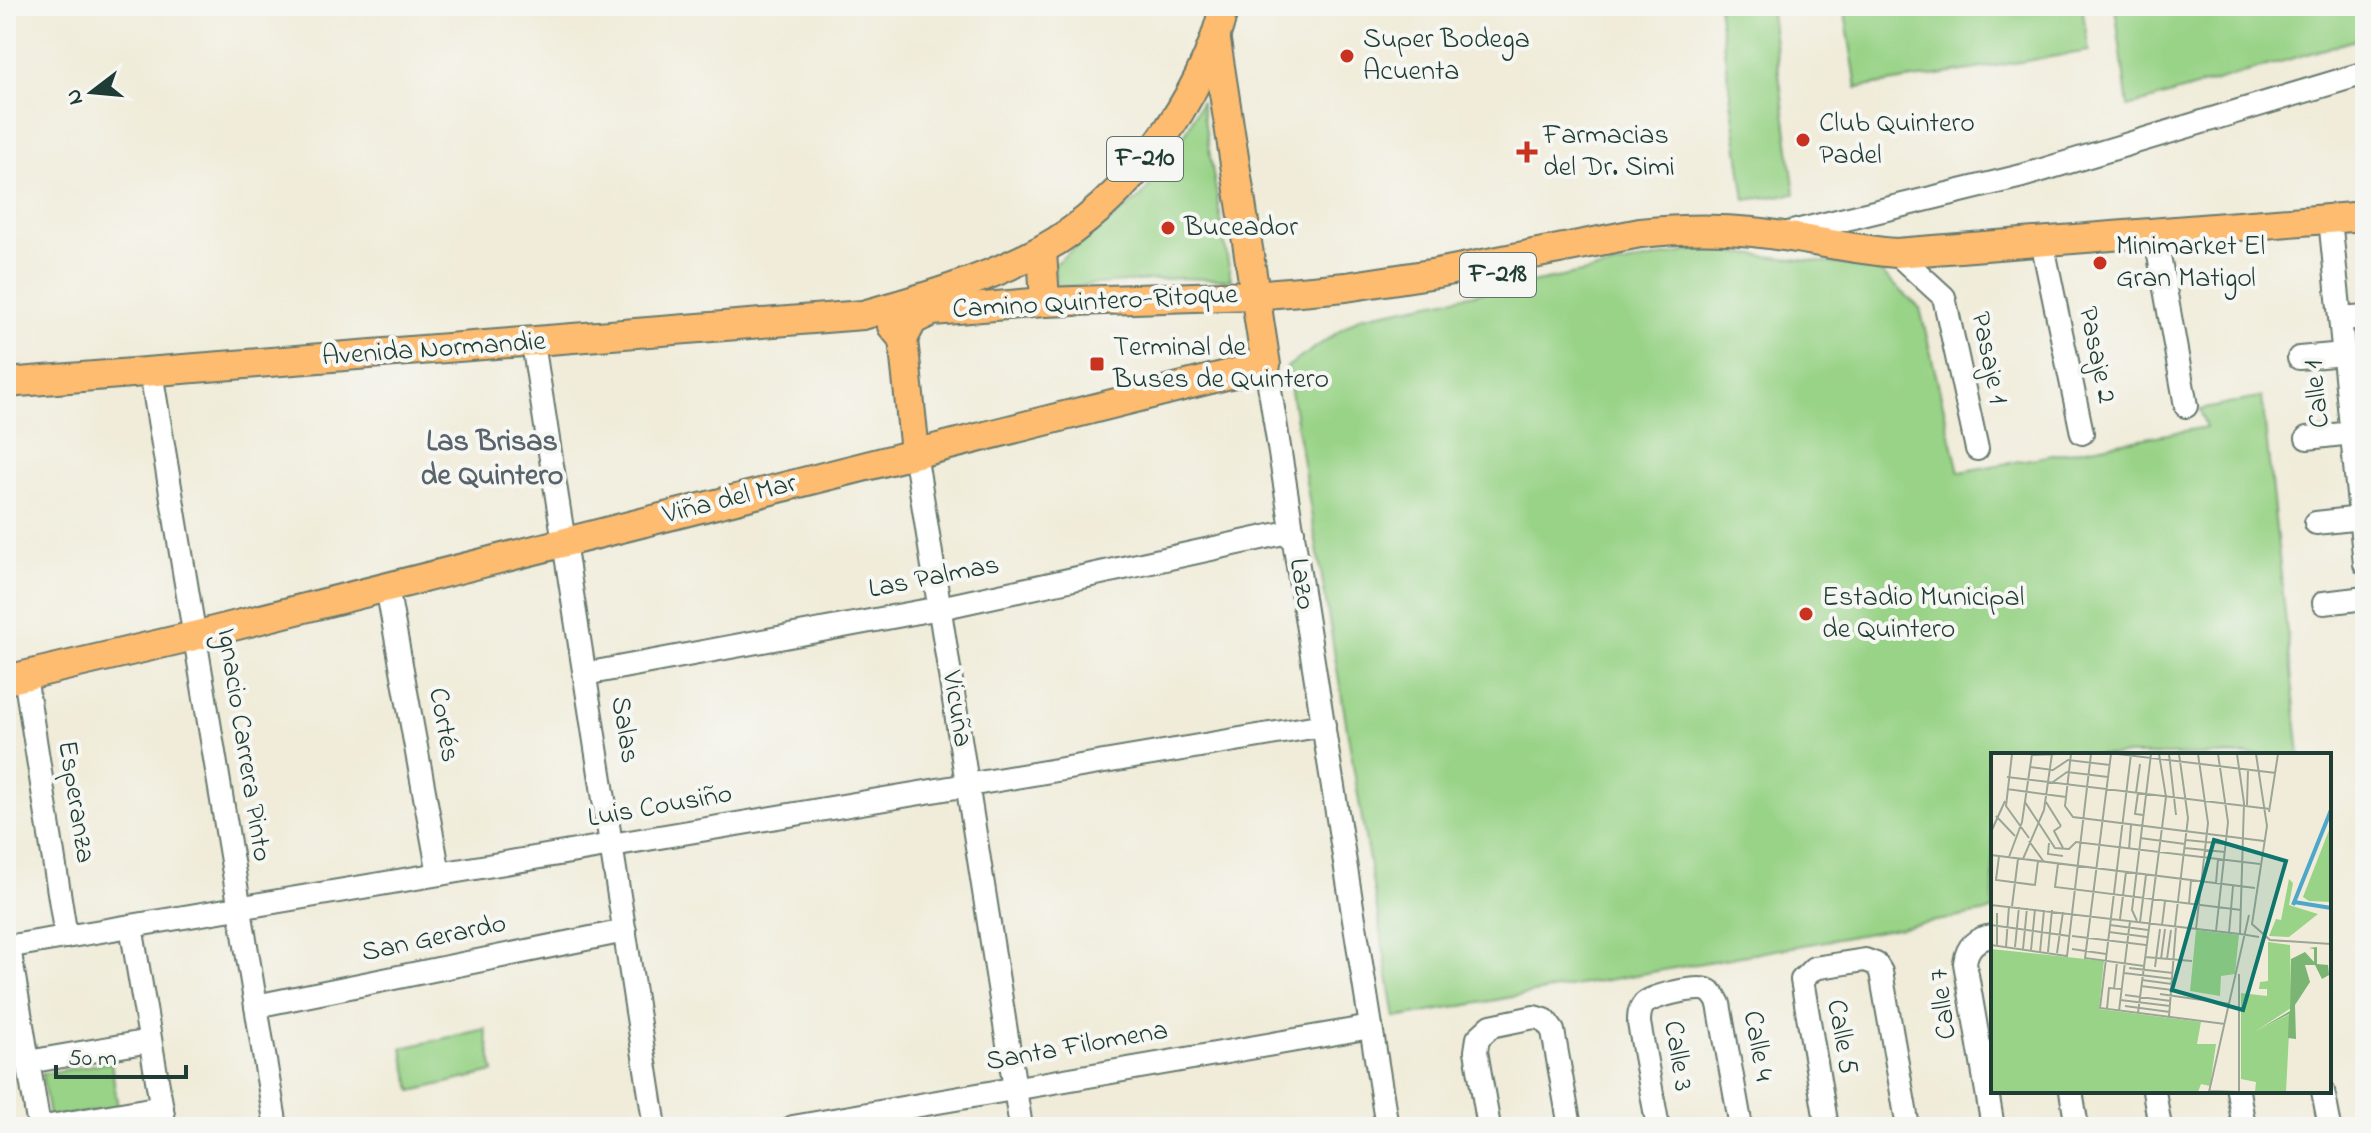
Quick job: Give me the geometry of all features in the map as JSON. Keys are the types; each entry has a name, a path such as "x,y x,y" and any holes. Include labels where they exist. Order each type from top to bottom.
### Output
{"main road":[{"name":"F-210","path":"863,315 939,294 1042,250 1095,211 1148,155 1190,94 1216,41 1224,6"},
{"name":"Lazo","path":"1216,41 1266,365"},
{"name":"Camino Quintero-Ritoque","path":"903,339 913,320 924,312 1045,302 1254,295 1383,282 1640,233 1722,229 1896,253 2365,216"},
{"name":"Camino Quintero-Ritoque","path":"1254,295 1304,306 1354,306 1511,272 1640,233"},
{"path":"1042,250 1045,302"},
{"path":"1354,306 1374,297 1383,282"},
{"path":"863,315 884,321 903,339"},
{"name":"Avenida Normandie","path":"6,383 863,315"},
{"name":"Vicuña","path":"903,339 915,452"},
{"name":"Viña del Mar","path":"16,678 194,636 1266,365"}],"street":[{"path":"1779,235 2022,176 2365,73"},
{"name":"Calle 1","path":"2330,219 2344,354 2358,409 2352,433 2361,491 2365,564"},
{"path":"2155,233 2186,406"},
{"name":"Pasaje 2","path":"2042,241 2082,433"},
{"name":"Pasaje 1","path":"1896,253 1944,297 1977,449"},
{"path":"2341,319 2365,317"},
{"name":"Salas","path":"533,343 655,1127"},
{"path":"2299,358 2344,354"},
{"name":"Lazo","path":"1266,365 1387,1127"},
{"name":"Ignacio Carrera Pinto","path":"151,372 276,1127"},
{"path":"2307,438 2352,433"},
{"name":"Vicuña","path":"915,452 1021,1127"},
{"path":"2316,523 2361,518"},
{"name":"Las Palmas","path":"585,674 940,608 1293,531"},
{"name":"Cortés","path":"387,587 439,874"},
{"path":"2324,603 2365,598"},
{"name":"Esperanza","path":"16,678 66,937"},
{"name":"Luis Cousiño","path":"8,947 1324,725"},
{"path":"8,947 42,1127 163,1117 131,926"},
{"name":"San Gerardo","path":"256,1006 625,931"},
{"name":"Calle 7","path":"1991,937 1975,942 1968,951 1965,963 1993,1127"},
{"name":"Calle 5","path":"1827,1127 1802,980 1814,968 1865,960 1876,964 1881,972 1908,1127"},
{"name":"Calle 3","path":"1658,1127 1639,1012 1650,999 1697,989"},
{"name":"Calle 4","path":"1697,989 1710,991 1719,1004 1741,1127"},
{"path":"1489,1127 1476,1044 1481,1033 1496,1025 1534,1017 1545,1020 1551,1027 1570,1127"},
{"name":"Santa Filomena","path":"793,1127 1371,1027"},
{"path":"28,1062 150,1041"},
{"path":"2071,1093 2077,1127"},
{"path":"2154,1093 2160,1127"},
{"path":"2238,1093 2244,1127"},
{"path":"2323,1093 2330,1127"}],"green space":[{"path":"1718,6 1770,6 1795,194 1745,200"},
{"path":"1844,6 2082,6 2089,51 1857,88"},
{"path":"2115,6 2365,6 2365,37 2128,107"},
{"path":"1201,102 1231,280 1180,278 1058,287 1053,265 1142,196 1187,131"},
{"name":"Estadio Municipal de Quintero","path":"1701,249 1876,268 1920,308 1959,472 2206,427 2200,410 2262,397 2300,753 1991,753 1991,911 1395,1018 1287,367 1360,317"},
{"path":"485,1029 494,1072 412,1091 402,1048"},
{"path":"111,1062 118,1108 49,1118 42,1074"}],"place":[{"name":"Super Bodega Acuenta","path":"1347,56"},
{"name":"Club Quintero Padel","path":"1803,140"},
{"name":"Farmacias del Dr. Simi","path":"1527,152"},
{"name":"Buceador","path":"1168,228"},
{"name":"Minimarket El Gran Matigol","path":"2100,263"},
{"name":"Terminal de Buses de Quintero","path":"1097,364"},
{"name":"Estadio Municipal de Quintero","path":"1806,614"}],"district":[{"name":"Las Brisas de Quintero","path":"492,460"}]}
